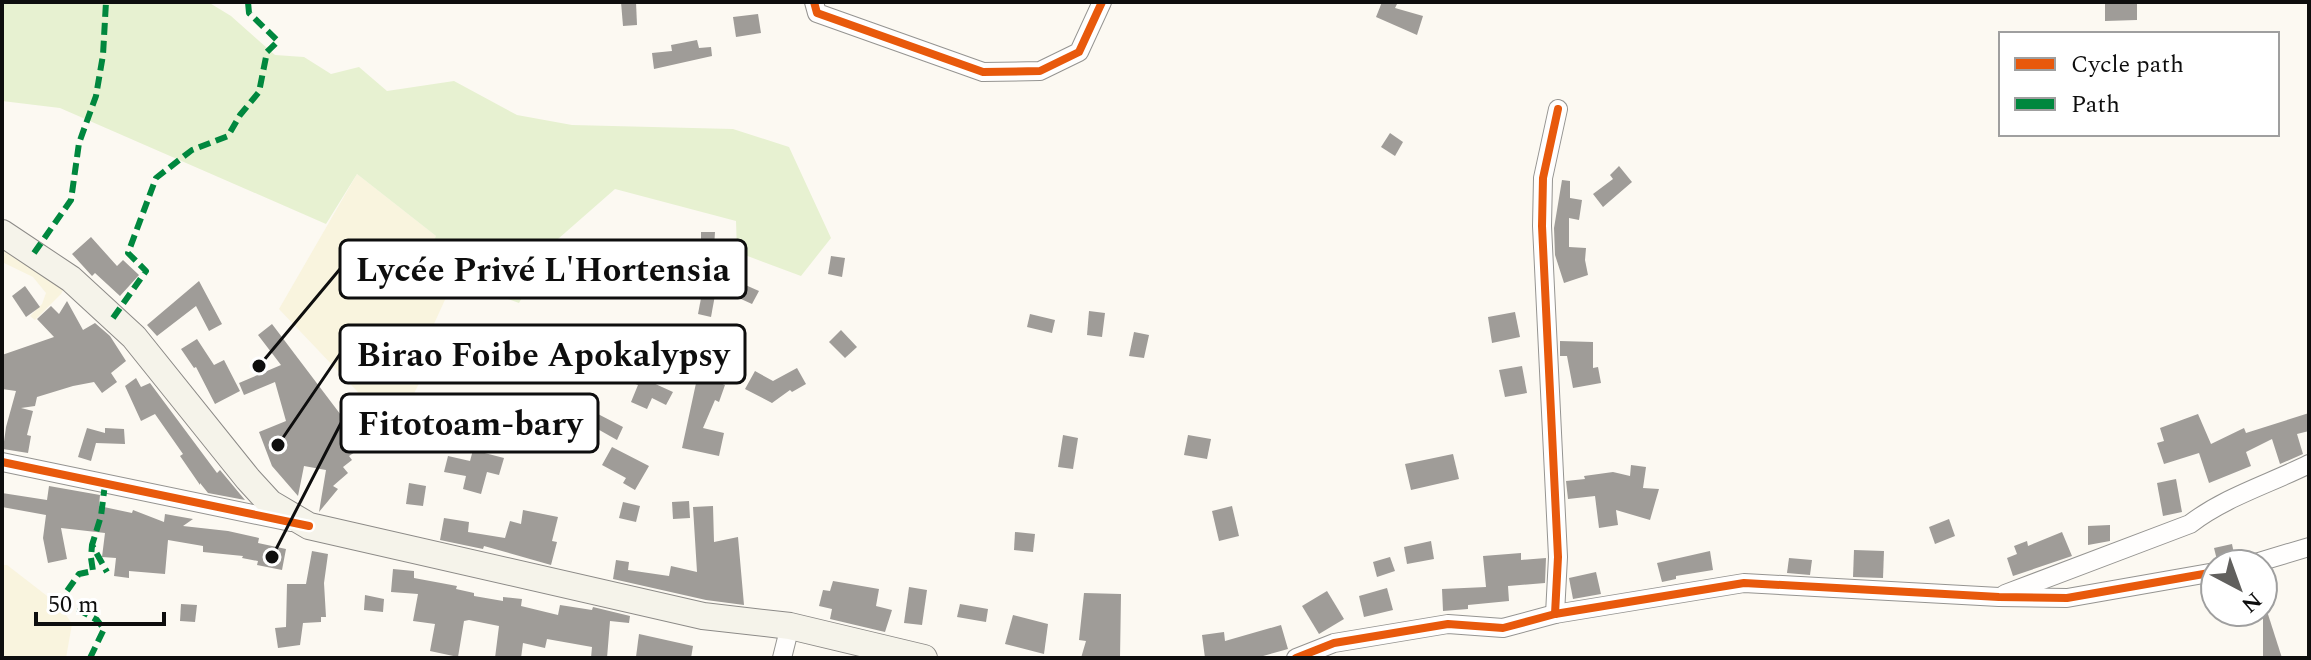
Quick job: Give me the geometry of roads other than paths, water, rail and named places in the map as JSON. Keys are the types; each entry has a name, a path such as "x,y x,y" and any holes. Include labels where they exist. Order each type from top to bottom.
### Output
{"main road":[{"path":"2,233 71,279 134,337 270,503 309,526 703,616 790,626 924,658"}],"street":[{"path":"814,2 817,13 983,72 1040,71 1079,52 1102,2"},
{"path":"1555,614 1558,557 1542,226 1543,178 1558,109"},
{"path":"2,462 309,526"},
{"path":"1999,597 2190,524 2213,506 2309,464"},
{"path":"2279,556 2309,547"},
{"path":"1296,658 1334,643 1405,631 1448,624 1503,628 1555,614 1744,583 2067,598 2199,575"},
{"path":"782,658 790,626"}],"place":[{"name":"Lycée Privé L'Hortensia","path":"259,366"},
{"name":"Birao Foibe Apokalypsy","path":"278,445"},
{"name":"Fitotoam-bary","path":"272,557"}]}
